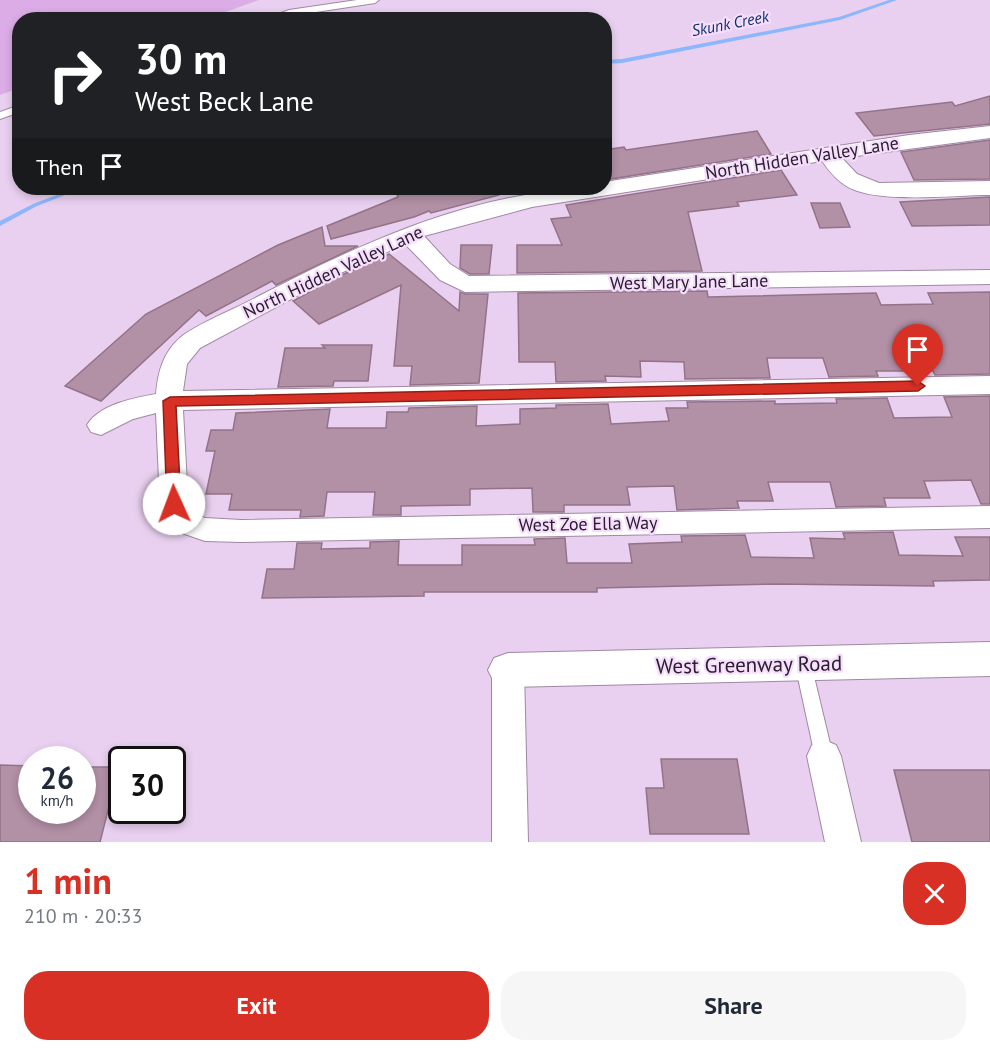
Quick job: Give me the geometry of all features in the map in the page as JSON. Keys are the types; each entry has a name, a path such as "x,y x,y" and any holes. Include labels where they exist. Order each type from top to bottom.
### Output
{"street":[{"name":"North Hidden Valley Lane","path":"612,188 990,132"},
{"path":"828,154 847,179 862,187 879,190 990,188"},
{"name":"North Hidden Valley Lane","path":"187,524 178,515 174,504 170,401 174,366 181,353 191,342 326,271 409,234 532,200 564,195"},
{"name":"West Mary Jane Lane","path":"409,234 451,278 465,284 990,277"},
{"path":"101,424 115,414 170,401 990,385"},
{"name":"West Zoe Ella Way","path":"187,524 218,530 262,530 990,517"},
{"name":"West Greenway Road","path":"508,670 990,659"},
{"path":"508,670 510,842"},
{"path":"824,756 843,842"}],"lane":[{"path":"301,12 375,0"},
{"path":"803,664 824,756"}],"shaded area":[{"path":"0,0 259,0 226,12 12,12 12,91 0,95"}],"building":[{"path":"990,96 990,124 874,136 856,113 952,102 955,106"},
{"path":"757,131 771,154 612,179 612,149 624,147 626,150"},
{"path":"990,140 990,179 914,180 901,152"},
{"path":"781,170 797,195 737,202 739,206 688,212 702,271 517,273 517,245 562,245 551,219 571,217 566,205"},
{"path":"397,195 499,195 431,213 429,211 331,239 327,226 398,197"},
{"path":"990,197 990,225 912,226 900,202"},
{"path":"811,203 840,203 850,227 820,228"},
{"path":"322,227 325,246 358,246 276,285 272,281 206,316 199,310 101,401 65,386 146,314 278,245"},
{"path":"461,245 492,245 489,274 470,274 460,268"},
{"path":"389,254 459,311 460,292 488,294 479,383 410,385 412,366 394,366 401,285 319,324 293,301 335,278"},
{"path":"707,291 708,297 876,293 881,305 933,304 928,293 990,292 990,374 935,375 933,371 876,371 878,376 829,377 823,358 767,358 770,378 685,379 684,362 640,361 641,377 605,376 606,381 556,382 555,362 519,362 518,293"},
{"path":"322,345 372,345 368,381 334,381 333,386 278,387 285,348 325,348"},
{"path":"990,396 990,504 981,504 971,480 924,481 930,498 884,498 886,506 836,507 830,482 768,482 773,501 737,501 739,508 677,510 674,486 627,487 630,505 564,505 564,512 533,512 532,488 470,489 470,505 401,506 401,515 373,515 375,492 327,492 324,516 300,517 301,510 229,510 232,494 206,494 215,451 206,451 211,430 233,430 236,413 330,409 327,428 386,428 387,412 408,412 409,408 477,406 476,426 520,424 520,409 556,408 556,405 608,404 611,424 669,421 666,408 688,408 687,402 837,403 836,399 887,398 894,418 952,417 944,397"},
{"path":"893,532 899,555 963,556 955,537 990,537 990,580 933,581 934,586 777,584 597,588 597,592 424,592 424,596 262,598 267,569 294,569 297,543 322,543 321,549 370,548 370,542 399,541 398,565 462,565 462,545 535,545 534,539 565,538 567,563 632,563 629,544 682,542 681,536 745,535 751,557 814,558 810,538 845,539 843,533"},
{"path":"661,759 737,759 749,834 650,834 646,788 664,788"},
{"path":"0,765 18,766 18,824 96,824 96,767 108,767 108,810 100,842 0,842"},
{"path":"894,770 990,770 990,842 912,842"}],"waterway":[{"name":"Skunk Creek","path":"612,62 840,18 894,0"},
{"name":"Skunk Creek","path":"0,224 35,205 61,195"}],"route":[{"path":"174,504 170,401 918,386"}]}
